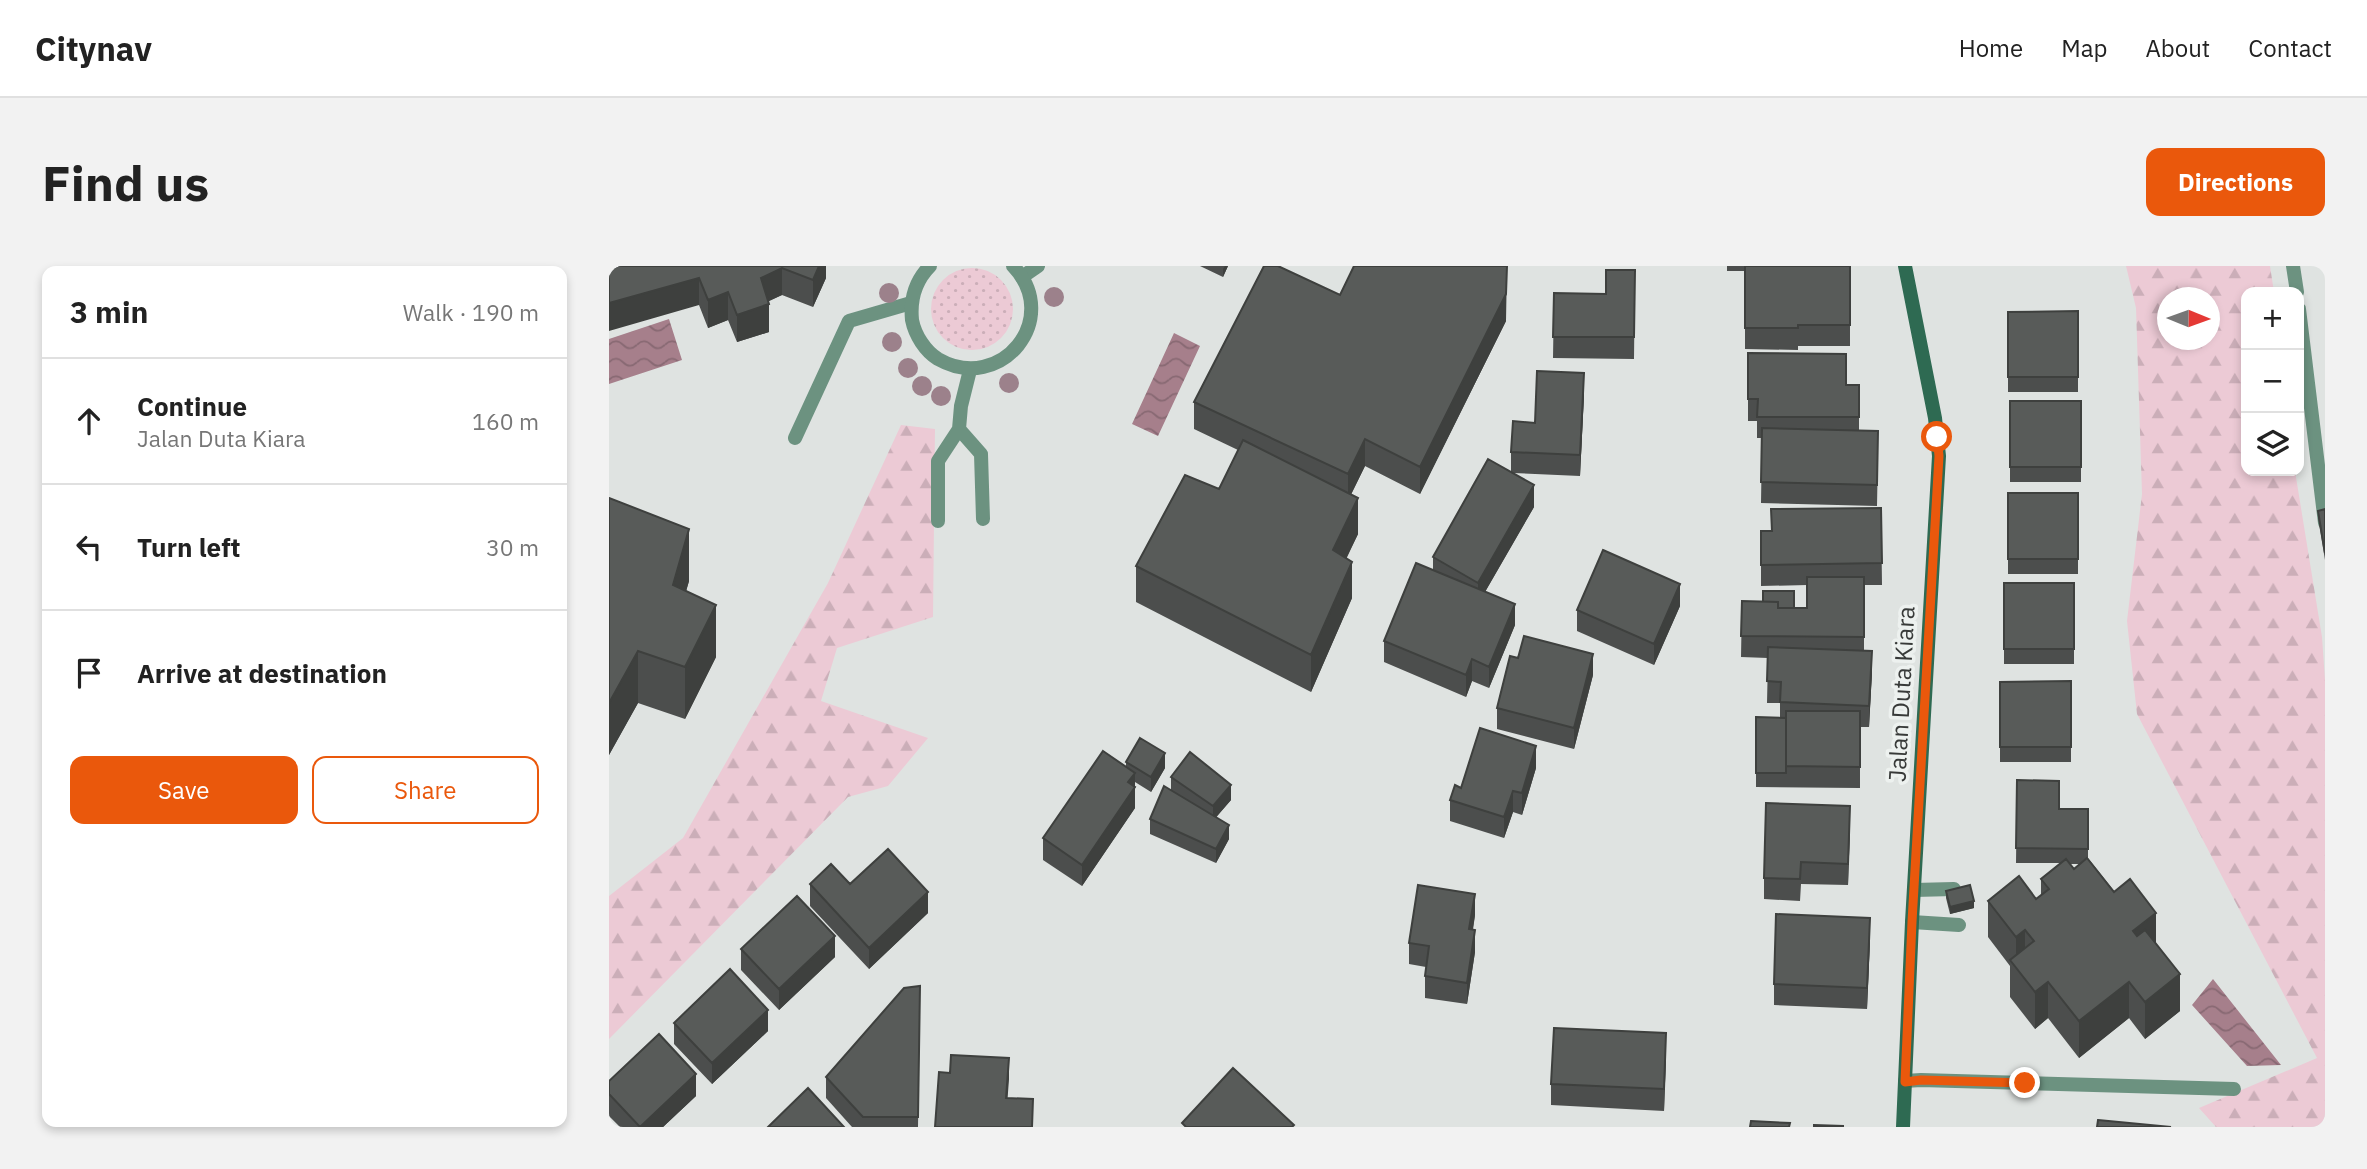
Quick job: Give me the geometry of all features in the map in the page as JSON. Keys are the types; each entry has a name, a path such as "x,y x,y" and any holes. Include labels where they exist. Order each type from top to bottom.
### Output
{"main road":[{"name":"Jalan Duta Kiara","path":"1903,1127 1939,456 1935,418 1905,266"}],"street":[{"path":"930,266 919,279 911,303 913,323 920,341 933,356 950,366 969,370 988,367 1004,359 1022,342 1029,326 1031,309 1028,293 1017,272 1038,266"},
{"path":"2294,266 2296,287"},
{"path":"795,438 849,321 911,303"},
{"path":"2304,350 2325,523"},
{"path":"938,521 939,461 959,429 969,370"},
{"path":"959,429 981,454 983,519"},
{"path":"1914,890 1954,889"},
{"path":"1912,922 1959,925"},
{"path":"1905,1082 1921,1080 2234,1089"}],"green space":[{"path":"2126,266 2270,266 2273,287 2241,287 2241,476 2296,476 2322,637 2325,680 2325,1127 2216,1127 2199,1108 2317,1058 2137,714 2127,621 2142,494 2136,308"},
{"path":"972,268 988,271 1001,280 1010,293 1013,309 1010,325 1001,338 988,347 972,350 956,347 943,338 934,325 931,309 934,293 943,280 956,271"},
{"path":"901,425 935,429 933,617 837,648 821,701 928,738 888,786 848,797 609,1039 609,896 683,838 828,583"}],"water":[{"path":"669,319 682,360 609,384 609,339"},
{"path":"1174,333 1200,346 1158,436 1132,424"},
{"path":"2213,979 2281,1065 2247,1066 2192,1005"}],"building":[{"path":"609,266 819,266 813,280 782,268 761,278 769,304 737,315 728,292 708,300 699,278 609,303"},
{"path":"1264,266 1278,266 1340,295 1354,266 1507,266 1506,294 1420,467 1365,439 1348,474 1194,402"},
{"path":"1745,266 1850,266 1850,325 1745,328"},
{"path":"1606,270 1635,270 1634,337 1553,337 1554,293 1606,294"},
{"path":"2078,311 2078,377 2008,377 2008,312"},
{"path":"1748,353 1846,354 1846,385 1859,385 1859,417 1757,417 1758,399 1748,399"},
{"path":"1537,371 1584,373 1580,455 1511,452 1513,421 1535,423"},
{"path":"2010,401 2081,401 2081,467 2010,467"},
{"path":"1762,428 1878,431 1877,485 1761,482"},
{"path":"1243,440 1358,498 1333,550 1352,562 1311,655 1136,566 1185,475 1219,489"},
{"path":"1488,459 1534,485 1478,583 1433,557"},
{"path":"2008,493 2078,493 2078,559 2008,559"},
{"path":"609,498 689,529 673,585 716,605 685,667 638,651 609,703"},
{"path":"1881,508 1882,563 1761,565 1761,531 1772,531 1771,509"},
{"path":"2325,509 2325,553 2318,511"},
{"path":"1603,550 1680,584 1654,644 1577,610"},
{"path":"1416,563 1515,604 1489,667 1472,659 1466,675 1384,641"},
{"path":"1807,577 1864,577 1864,637 1741,636 1742,601 1778,602 1778,608 1807,608"},
{"path":"2004,583 2074,583 2074,649 2004,649"},
{"path":"1763,591 1794,591 1794,608 1778,608 1778,602 1763,602"},
{"path":"1524,636 1593,654 1574,728 1497,708 1510,656 1518,658"},
{"path":"1768,647 1872,651 1869,706 1780,702 1781,682 1767,681"},
{"path":"2071,681 2071,747 2000,747 2000,682"},
{"path":"1786,711 1860,711 1860,767 1786,766"},
{"path":"1756,717 1786,718 1786,773 1756,773"},
{"path":"1480,728 1536,746 1522,793 1513,791 1504,817 1450,800 1455,785 1461,788"},
{"path":"1140,738 1165,753 1151,777 1126,762"},
{"path":"1103,751 1135,773 1128,782 1135,787 1082,865 1043,838"},
{"path":"1190,752 1231,785 1213,806 1171,777"},
{"path":"2017,780 2059,781 2059,809 2088,809 2088,849 2016,848"},
{"path":"1164,786 1229,825 1216,849 1150,819"},
{"path":"1766,803 1850,806 1848,864 1801,862 1800,879 1764,878"},
{"path":"888,849 928,892 869,948 810,884 831,864 850,884"},
{"path":"2087,858 2114,892 2130,879 2156,913 2133,931 2137,936 2145,930 2180,974 2145,1002 2129,982 2079,1021 2048,982 2035,992 2010,960 2034,941 2025,930 2016,937 1988,901 2019,876 2036,899 2049,889 2041,879 2066,859 2074,869"},
{"path":"1418,885 1475,894 1469,929 1475,930 1467,983 1425,976 1429,946 1409,943"},
{"path":"1970,885 1974,901 1950,907 1946,891"},
{"path":"797,896 835,936 779,989 741,949"},
{"path":"1776,914 1870,918 1867,988 1774,984"},
{"path":"730,969 768,1010 712,1063 674,1023"},
{"path":"920,986 918,1117 863,1117 826,1077 904,988"},
{"path":"1554,1028 1666,1033 1664,1089 1551,1084"},
{"path":"659,1034 696,1074 640,1127 609,1094 609,1081"},
{"path":"951,1055 1009,1058 1006,1098 1033,1099 1032,1127 935,1127 939,1072 950,1073"},
{"path":"1233,1068 1294,1125 1186,1127 1182,1123"},
{"path":"808,1088 844,1127 768,1127"},
{"path":"2098,1120 2171,1127 2097,1127"},
{"path":"1751,1121 1790,1123 1789,1127 1750,1127"},
{"path":"1843,1126 1843,1127 1814,1127"}],"route":[{"path":"1937,437 1939,456 1905,1082 1921,1080 2025,1083"}]}
